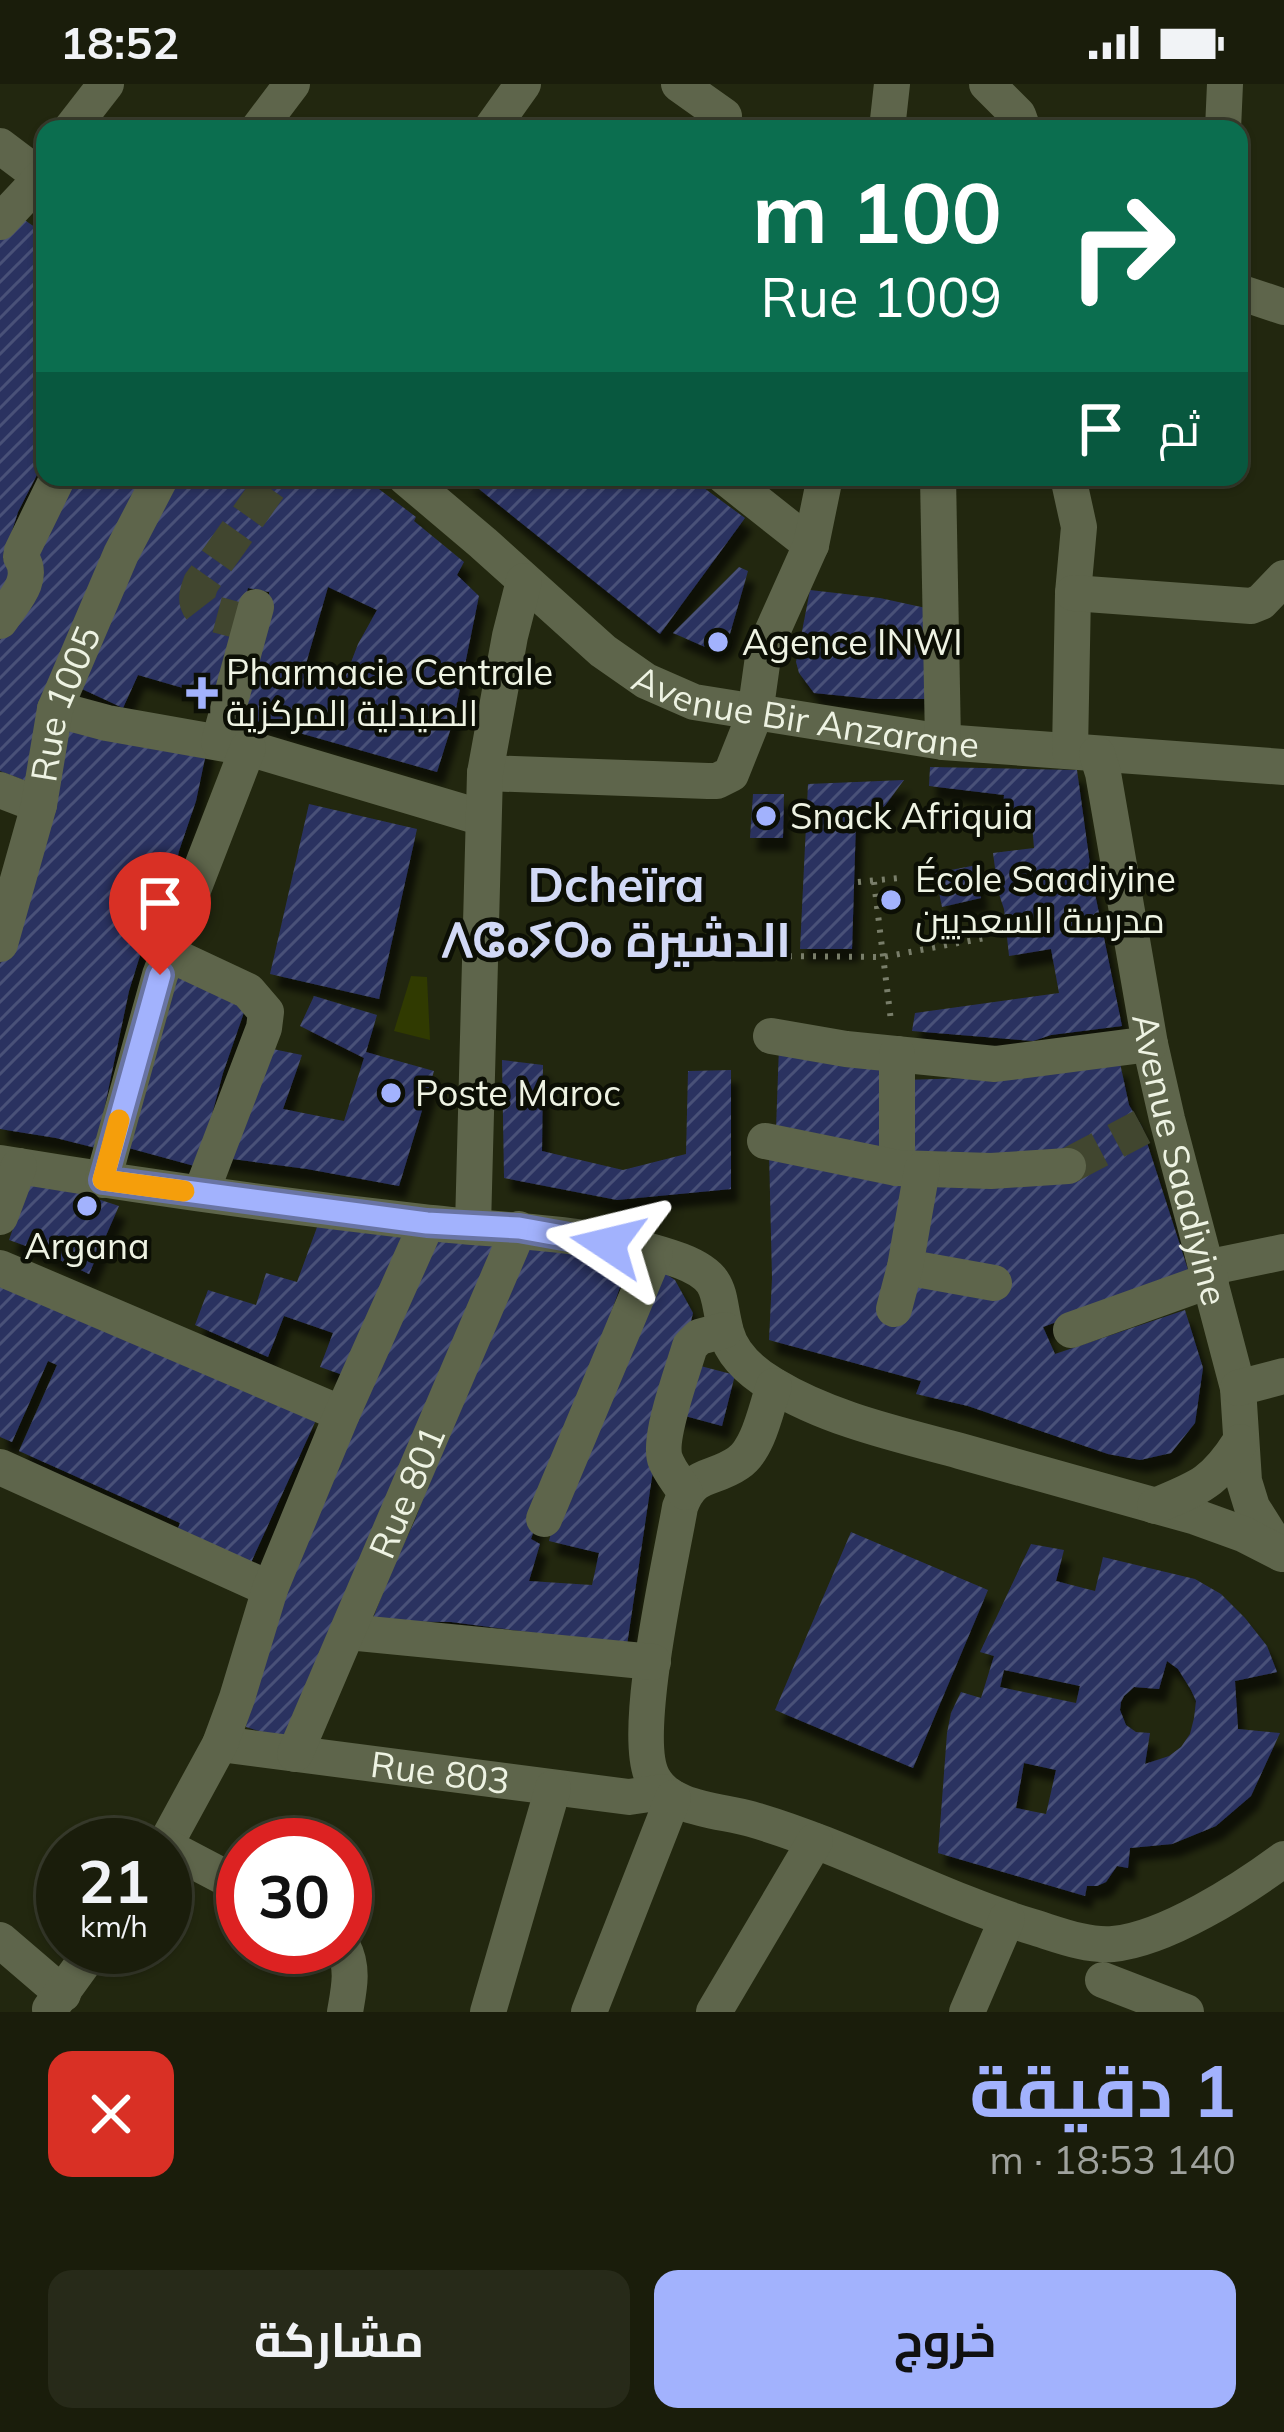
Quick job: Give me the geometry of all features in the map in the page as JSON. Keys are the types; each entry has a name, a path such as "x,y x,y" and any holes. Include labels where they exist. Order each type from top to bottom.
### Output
{"street":[{"path":"78,120 106,84"},
{"path":"265,120 292,84"},
{"path":"679,84 724,116"},
{"path":"888,120 892,84"},
{"path":"987,84 1020,120"},
{"path":"1223,120 1225,84"},
{"path":"0,146 36,170"},
{"path":"0,222 36,181"},
{"path":"1248,295 1284,307"},
{"path":"0,621 28,578 22,551 54,486"},
{"name":"Rue 1005","path":"0,944 39,805 55,709 156,486"},
{"name":"Avenue Bir Anzarane","path":"415,486 603,651 646,681 694,702 943,742 1284,767"},
{"path":"736,486 811,545"},
{"path":"485,773 717,781 731,773 755,714 764,650 811,545 823,486"},
{"path":"938,486 943,742"},
{"name":"Avenue Saadiyine","path":"1071,486 1078,526 1073,593 1084,753 1103,773 1150,1044 1154,1123 1208,1274 1238,1388 1244,1481 1252,1507 1283,1556"},
{"path":"1073,593 1251,606 1262,602 1284,578"},
{"path":"473,1226 485,773 524,581"},
{"path":"103,1180 151,1004 233,745 256,607"},
{"path":"55,709 106,723 233,745 483,818"},
{"path":"0,790 39,805"},
{"path":"169,954 248,991 266,1012 260,1040 201,1193"},
{"path":"771,1036 846,1049 894,1042 995,1064 1150,1044"},
{"path":"894,1042 909,1169 905,1267 895,1309"},
{"path":"765,1141 909,1169 991,1172 1068,1166"},
{"path":"0,1217 10,1164 427,1223 519,1228 656,1253 700,1270 713,1282 731,1345 765,1380 816,1408 1216,1524 1283,1556"},
{"path":"180,1818 220,1744 270,1589 427,1223"},
{"name":"Rue 801","path":"296,1754 519,1228"},
{"path":"1071,1330 1208,1274 1284,1252"},
{"path":"544,1520 656,1253"},
{"path":"905,1267 994,1283"},
{"path":"0,1268 342,1414"},
{"path":"685,1492 664,1457 667,1426 690,1346 699,1337 725,1330"},
{"path":"1238,1388 1284,1376"},
{"path":"590,2012 668,1795 652,1778 645,1733 652,1662 680,1507 685,1492 707,1474 740,1462 756,1436 765,1380"},
{"path":"1155,1506 1212,1479 1240,1442"},
{"path":"0,1467 270,1589"},
{"path":"348,1632 652,1662"},
{"name":"Rue 803","path":"220,1744 629,1797 668,1795 762,1822 1006,1919 1078,1941 1103,1978 1186,2012"},
{"path":"488,2012 553,1788"},
{"path":"714,2012 815,1841"},
{"path":"1103,1978 1128,1941 1173,1926 1284,1859"},
{"path":"968,2012 1006,1919"},
{"path":"0,1940 55,2003 76,1974"},
{"path":"345,2012 350,1974"}],"path":[{"path":"858,883 899,878"},
{"path":"874,881 894,1042"},
{"path":"777,956 884,957 985,938"}],"green space":[{"path":"411,976 427,977 430,1040 394,1031"}],"building":[{"path":"10,210 36,228 36,477 3,559 18,569 0,601 0,225"},
{"path":"62,486 149,486 29,782 0,771 0,640 42,563 30,555"},
{"path":"168,486 375,486 464,562 457,575 479,596 454,718 437,772 229,713 269,592 248,588 214,697 138,675 123,708 69,683","holes":["328,587 377,610 343,683 303,674"]},
{"path":"475,486 701,486 745,518 660,634"},
{"path":"739,567 748,571 723,645 712,650 673,633"},
{"path":"810,590 935,610 935,699 814,693 796,662"},
{"path":"60,723 208,744 165,910 150,948 143,946 129,991 96,1148 0,1129 0,964"},
{"path":"930,767 1077,770 1092,879 1122,1026 1033,1041 912,1031 915,1013 1059,993 1051,949 1009,956 998,891 993,853 1034,848 1031,812 1003,813 1004,795 929,786"},
{"path":"904,780 881,811 856,821 852,949 800,949 808,784"},
{"path":"753,794 784,794 783,838 750,838"},
{"path":"309,804 417,829 379,999 270,974"},
{"path":"977,865 981,898 942,907 935,873"},
{"path":"168,964 250,995 198,1167 114,1144"},
{"path":"314,996 377,1015 366,1052 434,1071 399,1186 217,1157 258,1046 302,1055 283,1109 344,1121 364,1058 300,1026"},
{"path":"779,1047 891,1061 890,1155 776,1129"},
{"path":"502,1060 543,1065 542,1151 623,1170 686,1154 688,1071 731,1070 731,1189 617,1200 504,1178"},
{"path":"1120,1063 1129,1105 1142,1127 1189,1273 1043,1327 1055,1354 1185,1310 1203,1368 1195,1423 1171,1453 1140,1460 1108,1454 968,1406 916,1394 921,1381 769,1340 769,1152 913,1184 886,1309 900,1314 907,1275 1002,1293 1006,1277 920,1259 936,1171 1018,1177 1069,1172 1068,1159 904,1161 903,1080 1002,1077"},
{"path":"32,1173 119,1206 89,1274 9,1240"},
{"path":"320,1219 407,1226 346,1376 320,1367 333,1333 284,1316 268,1357 195,1325 208,1290 256,1305 266,1273 297,1282"},
{"path":"424,1234 503,1242 292,1741 246,1727 249,1693"},
{"path":"528,1239 630,1259 531,1539 540,1544 529,1581 592,1585 599,1553 549,1541 560,1497 652,1265 675,1280 693,1313 652,1477 627,1645 451,1622 372,1621"},
{"path":"0,1279 316,1420 248,1569 176,1534 180,1523 19,1451 57,1365 48,1361 12,1442 0,1437"},
{"path":"689,1363 735,1375 722,1426 674,1413"},
{"path":"851,1532 988,1590 913,1768 775,1710"},
{"path":"1031,1544 1064,1550 1056,1581 1095,1591 1103,1557 1195,1579 1221,1594 1245,1618 1267,1646 1277,1672 1235,1681 1238,1729 1280,1733 1251,1796 1216,1826 1172,1844 1130,1848 1128,1868 1117,1866 1106,1882 1087,1886 1085,1896 938,1853 951,1713 961,1692 981,1698 994,1656 980,1652","holes":["1167,1661 1191,1690 1196,1701 1194,1718 1181,1747 1145,1764 1150,1733 1126,1725 1121,1702 1134,1687 1159,1689","1004,1670 1080,1686 1076,1703 1000,1687","1024,1763 1056,1770 1046,1814 1016,1808"]}],"tunnel":[{"path":"252,624 203,611 198,594 270,486"},
{"path":"1068,1166 1142,1127"}],"slow traffic":[{"path":"119,1120 103,1180 184,1191"}],"place":[{"name":"Agence INWI","path":"718,642"},
{"name":"Pharmacie Centrale الصيدلية المركزية","path":"202,693"},
{"name":"Snack Afriquia","path":"766,816"},
{"name":"École Saadiyine مدرسة السعديين","path":"891,900"},
{"name":"Poste Maroc","path":"391,1093"},
{"name":"Argana","path":"87,1206"}],"district":[{"name":"Dcheïra ⴷⵛⴰⵢⵔⴰ الدشيرة","path":"616,912"}],"route":[{"path":"160,975 103,1180 427,1223 519,1228 608,1244"}]}
